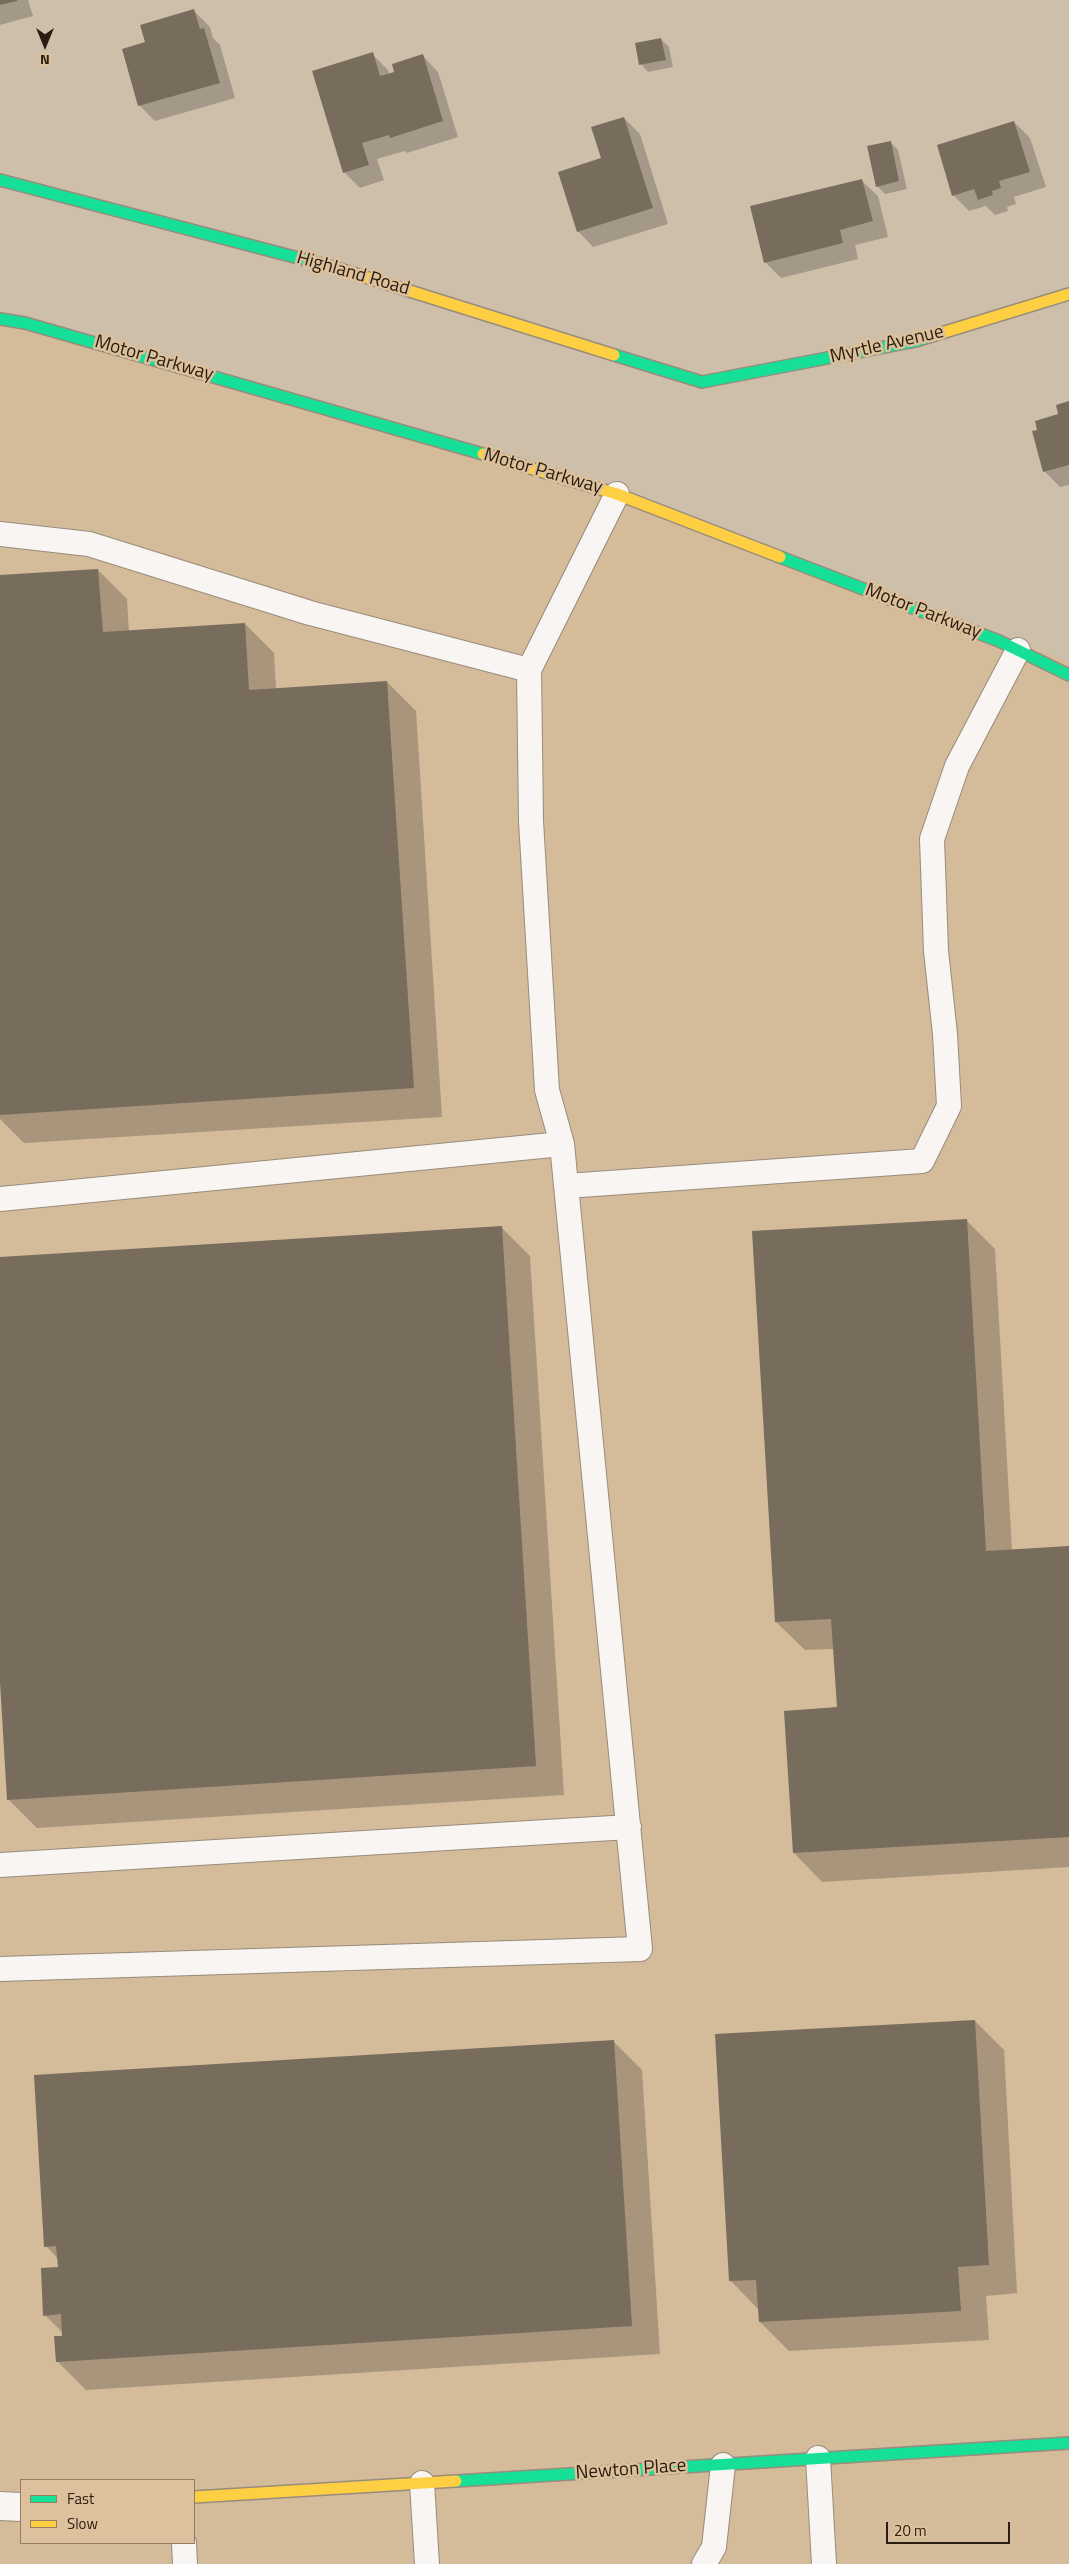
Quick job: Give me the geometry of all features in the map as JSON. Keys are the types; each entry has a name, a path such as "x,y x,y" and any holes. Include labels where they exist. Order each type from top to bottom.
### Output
{"street":[{"name":"Highland Road","path":"0,180 144,216 343,270 702,382"},
{"name":"Myrtle Avenue","path":"702,382 916,341 1069,294"},
{"name":"Motor Parkway","path":"0,319 25,323 258,388 617,494 1018,650 1069,675"},
{"name":"Newton Place","path":"195,2497 1069,2443"},
{"path":"0,2506 20,2507"}],"lane":[{"path":"0,1969 640,1948 562,1144 547,1090 532,821 529,670 617,494"},
{"path":"0,534 89,544 310,613 529,670"},
{"path":"566,1186 922,1161 949,1106 945,1034 936,951 932,839 957,766 1018,650"},
{"path":"0,1199 562,1144"},
{"path":"0,1865 629,1827"},
{"path":"818,2458 824,2564"},
{"path":"704,2564 714,2547 723,2464"},
{"path":"422,2483 427,2564"},
{"path":"184,2544 185,2564"}],"shaded area":[{"path":"0,315 615,488 1069,662 1069,2564 0,2564"}],"building":[{"path":"0,0 17,0 17,1 0,5"},
{"path":"194,9 200,29 204,28 220,83 138,106 122,49 145,42 140,25"},
{"path":"661,38 666,60 639,65 635,43"},
{"path":"373,52 380,76 394,72 392,64 423,54 443,121 390,138 389,135 362,143 369,165 343,173 312,71"},
{"path":"624,117 653,208 577,232 558,172 601,158 591,127"},
{"path":"1014,121 1030,172 999,181 1001,188 992,191 993,195 978,200 974,189 952,196 937,145"},
{"path":"891,141 899,181 876,187 867,146"},
{"path":"862,179 873,221 840,230 843,243 764,263 750,206"},
{"path":"1069,401 1069,465 1043,472 1032,431 1037,430 1035,421 1058,414 1056,405"},
{"path":"98,569 103,632 245,623 249,690 387,681 414,1088 0,1115 0,575"},
{"path":"967,1219 986,1551 1069,1546 1069,1837 793,1853 784,1711 837,1707 831,1619 775,1622 752,1231"},
{"path":"502,1226 536,1766 7,1800 0,1682 0,1257"},
{"path":"975,2020 989,2265 958,2267 961,2311 759,2322 756,2280 729,2281 715,2034"},
{"path":"614,2040 632,2326 56,2362 54,2336 62,2336 61,2314 43,2316 41,2268 58,2267 56,2246 44,2247 34,2075"}],"traffic: fast":[{"path":"0,180 333,267"},
{"path":"0,319 25,323 483,454"},
{"path":"614,355 702,382 916,341 935,335"},
{"path":"780,557 999,641 1069,675"},
{"path":"456,2481 1069,2443"}],"traffic: slow":[{"path":"333,267 614,355"},
{"path":"935,335 1069,294"},
{"path":"483,454 617,494 780,557"},
{"path":"195,2497 456,2481"}]}
